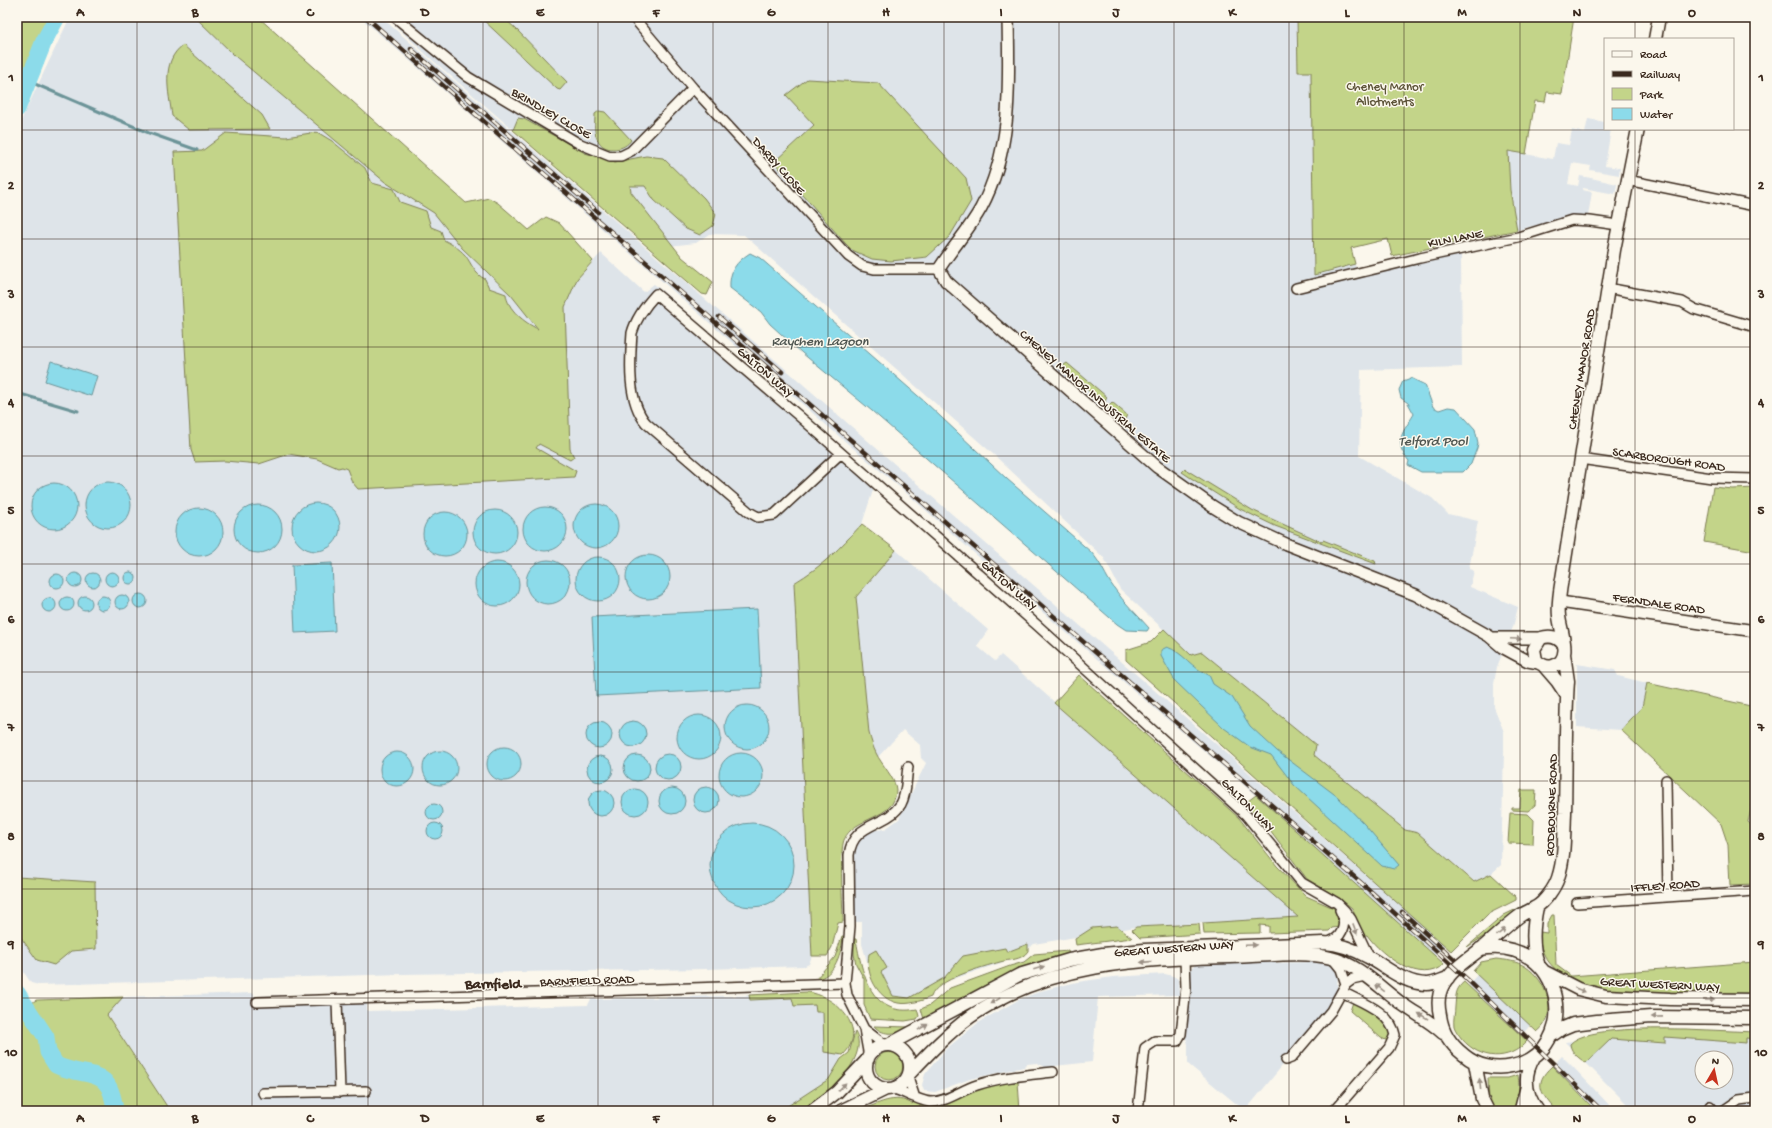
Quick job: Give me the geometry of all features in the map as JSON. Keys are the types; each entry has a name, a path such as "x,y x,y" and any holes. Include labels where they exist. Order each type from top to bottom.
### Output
{"main road":[{"path":"1655,38 1659,17"},
{"name":"CHENEY MANOR ROAD","path":"1564,649 1563,633 1559,616 1560,602 1580,459 1607,288 1638,130"},
{"name":"CHENEY MANOR ROAD","path":"1544,637 1559,616"},
{"path":"1541,664 1550,666 1557,664 1564,649 1557,638 1544,637 1534,649 1535,657 1541,664 1558,681 1567,696"},
{"name":"RODBOURNE ROAD","path":"1480,949 1512,922 1537,907 1556,883 1562,858 1567,729 1568,670 1564,649"},
{"path":"1537,907 1533,942 1534,953 1554,993 1556,1006 1555,1020 1551,1036"},
{"name":"GREAT WESTERN WAY","path":"887,1045 1014,978 1035,969 1103,954 1144,950 1324,943 1347,948 1369,957 1405,979 1417,983 1429,984 1448,978"},
{"path":"1534,1056 1519,1064 1506,1067 1492,1067 1475,1063 1460,1052 1448,1037 1441,1024 1439,1004 1440,991 1448,978 1480,949 1495,947 1515,950 1542,967"},
{"name":"GREAT WESTERN WAY","path":"909,1075 942,1040 969,1018 994,1001 1024,987 1058,975 1081,970 1121,964 1185,959 1306,955 1332,958 1366,976 1405,1006 1429,1020 1448,1037"},
{"name":"GREAT WESTERN WAY","path":"1542,967 1578,989 1606,996 1663,999 1755,1000"},
{"path":"1538,1111 1526,1088 1527,1072 1534,1056 1551,1036 1561,1029 1573,1024 1597,1020 1652,1017 1755,1018"},
{"path":"812,1111 837,1092 876,1049 887,1045 901,1049 906,1054 910,1066 909,1075 902,1084 841,1111"},
{"path":"869,1058 866,1065 869,1077 877,1086 890,1089"},
{"path":"1475,1063 1485,1109"}],"street":[{"name":"BRINDLEY CLOSE","path":"395,17 468,77 578,143 610,156 621,156 631,151 693,88"},
{"name":"DARBY CLOSE","path":"633,17 693,88 837,247 852,260 862,266 874,269 940,268"},
{"path":"940,268 980,209 998,168 1005,139 1008,115 1008,17"},
{"path":"1627,180 1755,206"},
{"name":"KILN LANE","path":"1296,288 1406,261 1511,239 1572,220 1590,221 1618,226"},
{"name":"CHENEY MANOR INDUSTRIAL ESTATE","path":"940,268 948,284 1156,467 1191,493 1238,522 1286,544 1399,587 1492,638 1502,647 1516,655 1541,664"},
{"path":"1607,288 1682,302 1694,308 1755,327"},
{"name":"GALTON WAY","path":"840,454 774,515 758,517 749,512 639,415 635,405 631,351 634,325 646,304 656,294 799,416 840,454 1038,626 1246,815 1302,883 1337,903 1351,920 1369,957"},
{"name":"SCARBOROUGH ROAD","path":"1580,459 1712,478 1755,479"},
{"name":"FERNDALE ROAD","path":"1560,602 1755,631"},
{"name":"CHENEY MANOR INDUSTRIAL ESTATE","path":"1492,638 1544,637"},
{"path":"869,1058 864,1029 847,995 845,984 850,926 849,855 851,847 862,830 885,819 898,807 904,795 908,767"},
{"path":"1666,780 1668,897"},
{"name":"IFFLEY ROAD","path":"1577,903 1755,891"},
{"path":"1324,943 1336,939 1343,928 1344,919 1337,903"},
{"path":"1332,958 1340,968 1344,988 1378,1011 1391,1024 1395,1035 1390,1048 1334,1111"},
{"path":"1138,1111 1145,1048 1151,1042 1174,1041 1180,1037 1186,988 1185,959"},
{"path":"1286,1060 1291,1058 1315,1031 1330,1011 1344,988 1353,979 1366,976"},
{"name":"BARNFIELD ROAD","path":"256,1002 845,984"},
{"path":"337,1000 340,1092"},
{"path":"864,1029 887,1045"},
{"path":"890,1089 914,1095 927,1102 937,1101 978,1084 1034,1070 1052,1072"},
{"path":"909,1075 914,1095"},
{"path":"1520,1111 1526,1088"},
{"path":"263,1093 366,1091"},
{"path":"1723,1111 1739,1100 1755,1098"}],"shaded area":[{"path":"70,17 254,17 565,306 577,279 601,253 644,292 654,284 877,478 862,524 836,553 816,570 794,583 812,956 809,964 805,966 707,969 402,974 39,985 31,983 17,962 17,129"},
{"path":"360,17 381,17 1445,945 1435,956 1244,785 848,444"},
{"path":"386,17 1297,17 1298,72 1311,72 1314,274 1355,264 1357,278 1433,259 1461,255 1462,367 1361,370 1359,456 1432,498 1448,514 1478,521 1469,569 1474,571 1470,587 1518,607 1513,627 1497,667 1494,683 1494,707 1504,732 1501,865 1491,874 1475,882 1418,833 1405,830 1314,755 1316,745 1202,652 1191,655 1120,589 1104,558 993,454 744,235 709,234 696,243 650,248 430,58"},
{"path":"1588,119 1604,122 1604,130 1611,130 1605,166 1620,168 1619,175 1590,170 1591,166 1572,163 1568,184 1578,186 1580,176 1591,178 1617,184 1615,194 1583,188 1582,190 1592,192 1588,216 1569,217 1517,230 1510,190 1508,151 1553,159 1556,143 1569,145 1572,130 1585,133"},
{"path":"896,550 988,630 977,646 995,661 1001,655 1298,917 1136,927 1034,944 1015,958 947,981 932,992 931,997 927,999 905,1004 896,1003 887,998 872,979 862,944 862,922 854,922 855,846 868,831 885,829 899,819 926,763 921,758 920,745 903,730 878,757 875,752 869,733 856,597"},
{"path":"1577,664 1615,670 1618,676 1647,683 1642,707 1621,730 1577,727"},
{"path":"1319,962 1334,966 1338,972 1337,990 1332,999 1340,1004 1290,1063 1287,1060 1245,1111 1188,1064 1188,1044 1185,1035 1190,973 1192,968 1197,964"},
{"path":"1165,974 1178,979 1179,995 1098,997 1092,1062 1045,1067 1037,1063 1027,1064 1024,1067 970,1079 935,1092 924,1091 922,1085 925,1074 946,1049 979,1022 1020,999 1044,990 1077,982 1113,977"},
{"path":"1477,975 1531,1025 1521,1035 1468,985"},
{"path":"254,993 254,996 302,995 302,1006 367,1004 367,1011 588,1005 591,999 808,994 821,1001 842,1049 840,1062 829,1079 780,1111 170,1111 107,1014 123,997"},
{"path":"1667,1030 1755,1035 1755,1111 1634,1111 1565,1042"},
{"path":"1562,1056 1615,1111 1597,1111 1552,1066"}],"green space":[{"path":"17,17 49,17 17,90"},
{"path":"195,17 258,17 466,203 489,198 498,203 529,230 546,217 559,223 593,261 577,279 565,307 570,449 574,457 570,460 539,444 536,448 576,471 574,477 358,489 352,482 347,469 342,467 338,468 317,459 289,454 259,464 225,461 195,462 191,450 174,152 202,151 226,133 286,137 317,132 332,141 365,168 372,183 394,189 400,202 426,211 431,227 441,231 444,240 455,246 463,253 476,272 485,279 489,288 506,294 507,300 513,310 528,323 538,329 511,295 462,248 434,213 385,182 236,57"},
{"path":"480,17 503,17 567,82 560,90 557,89"},
{"name":"Cheney Manor Allotments","path":"1297,17 1574,17 1562,94 1547,92 1545,102 1535,101 1526,154 1508,151 1510,190 1517,230 1392,256 1388,239 1351,248 1355,264 1314,275 1311,72 1298,72"},
{"path":"183,45 262,115 270,129 189,130 172,116 168,88 169,69 171,60"},
{"path":"807,79 878,83 966,178 971,201 950,236 927,257 891,261 872,259 852,250 774,162 814,125 786,95"},
{"path":"599,111 605,112 631,140 628,143 620,148 611,149 606,148 599,142 595,132 595,114"},
{"path":"518,118 524,119 585,153 615,162 646,156 663,158 704,198 716,214 713,226 700,235 686,229 654,200 645,186 630,186 631,192 682,257 713,282 707,295 702,294 513,130"},
{"path":"1067,363 1107,397 1104,404 1063,369 1064,365"},
{"path":"1112,402 1127,415 1124,421 1108,409 1108,406"},
{"path":"1185,469 1252,510 1322,542 1323,540 1375,561 1376,564 1275,526 1240,509 1182,472"},
{"path":"1713,487 1733,489 1755,488 1755,551 1704,542"},
{"path":"862,524 896,550 856,597 869,733 876,753 894,781 896,790 894,800 889,807 882,813 856,826 849,832 844,840 841,868 843,922 838,923 832,947 827,956 812,956 794,583 814,570 831,556"},
{"path":"1164,629 1191,655 1202,652 1316,745 1314,755 1405,830 1418,833 1474,882 1491,874 1516,897 1516,900 1488,914 1451,951 1126,660 1126,650 1151,642"},
{"path":"1079,675 1239,818 1277,866 1306,896 1336,909 1339,912 1339,927 1332,928 1329,931 1269,933 1269,926 1260,925 1260,933 1204,934 1203,923 1298,917 1054,703"},
{"path":"1647,683 1755,707 1755,792 1748,822 1755,829 1755,884 1730,885 1728,845 1721,824 1621,730 1642,707"},
{"path":"1521,790 1536,790 1535,805 1528,811 1512,810 1512,808 1520,808"},
{"path":"1256,795 1444,964 1435,970 1424,972 1413,970 1402,966 1392,959 1367,935 1363,935 1352,908 1339,898 1307,879 1270,830 1248,806 1248,801"},
{"path":"1510,813 1528,814 1534,820 1533,844 1508,843"},
{"path":"17,877 95,882 96,949 71,951 54,965 37,960 17,932"},
{"path":"1523,906 1491,932 1467,947 1504,915"},
{"path":"1552,915 1554,915 1556,965 1571,976 1755,962 1755,995 1600,990 1576,983 1560,973 1547,959 1543,951 1540,942 1540,932 1547,933 1547,924"},
{"path":"1199,924 1200,934 1140,938 1132,930 1136,927"},
{"path":"1117,926 1132,938 1076,945 1075,939 1092,928"},
{"path":"842,936 841,949 833,968 828,974 816,979 835,957"},
{"path":"854,939 856,939 858,952 866,979 879,1000 889,1007 901,1010 917,1009 919,1016 917,1019 905,1021 870,1019 864,1005 864,979 856,964"},
{"path":"1028,944 1028,951 1022,957 983,967 951,979 935,991 931,997 910,1003 898,1003 891,1001 884,996 874,984 869,969 869,954 876,950 887,968 881,972 893,996 909,998 944,978 963,956 1005,948 1007,952"},
{"path":"1068,951 1069,954 1030,965 994,981 924,1019 921,1009 930,1005 950,988 1024,962 1034,954"},
{"path":"1496,959 1508,960 1523,965 1539,980 1548,998 1549,1007 1548,1016 1544,1025 1537,1032 1473,971 1481,962"},
{"path":"1464,982 1527,1041 1520,1048 1503,1055 1494,1056 1477,1051 1462,1039 1454,1024 1456,993"},
{"path":"807,992 828,999 838,1006 846,1015 851,1024 853,1035 850,1045 843,1055 824,1052 823,1012 816,1012 815,1005 794,1006 792,998 750,1000 749,995"},
{"path":"123,997 107,1015 170,1111 17,1111 17,1014 36,1000"},
{"path":"1353,1002 1372,1012 1384,1022 1388,1027 1388,1041 1381,1038 1350,1011"},
{"path":"874,1026 910,1027 896,1033 887,1033 882,1032"},
{"path":"1686,1029 1755,1032 1755,1039 1746,1038 1746,1043 1665,1037 1665,1043 1611,1039 1586,1063 1574,1053 1570,1044 1578,1038 1607,1031"},
{"path":"855,1032 858,1042 857,1053 844,1077 834,1088 814,1105 805,1110 796,1112 780,1111 829,1079 841,1059 849,1053"},
{"path":"889,1052 899,1056 903,1066 899,1076 889,1080 879,1076 875,1066 879,1056"},
{"path":"1552,1066 1596,1111 1556,1111 1541,1089 1542,1078"},
{"path":"1518,1075 1519,1094 1516,1109 1509,1112 1494,1111 1489,1100 1488,1078 1508,1078"},
{"path":"1018,1082 1020,1111 861,1111 886,1101 899,1099 912,1104 914,1102 922,1106 937,1106 977,1089"}],"water":[{"name":"Raychem Lagoon","path":"750,253 760,258 925,402 1007,479 1091,552 1111,584 1126,604 1149,628 1147,631 1126,630 1117,624 872,411 802,353 770,324 761,312 730,288 734,268"},
{"path":"51,361 97,376 91,396 45,381"},
{"name":"Telford Pool","path":"1411,378 1425,385 1433,407 1439,410 1448,407 1456,408 1475,429 1478,443 1477,448 1471,464 1463,472 1421,472 1408,465 1409,461 1401,448 1400,442 1404,431 1414,414 1408,403 1401,398 1399,390 1403,381"},
{"path":"103,482 113,482 121,486 127,492 131,500 131,510 127,518 121,524 113,528 103,528 95,524 89,518 85,510 85,500 89,492 95,486"},
{"path":"49,483 59,483 67,487 73,493 77,501 77,511 73,519 67,525 59,529 49,529 41,525 35,519 31,511 31,501 35,493 41,487"},
{"path":"311,503 321,503 333,510 340,522 340,532 333,544 321,551 311,551 303,547 296,540 292,532 292,522 296,514 303,507"},
{"path":"592,504 600,504 605,505 612,510 617,517 617,535 612,542 605,547 592,548 584,545 577,538 574,530 574,522 577,514 584,507"},
{"path":"253,505 263,505 275,512 282,524 282,534 275,546 263,553 253,553 245,549 238,542 234,534 234,524 238,516 245,509"},
{"path":"541,507 549,507 554,508 561,513 566,520 566,538 561,545 554,550 541,551 533,548 526,541 523,533 523,525 526,517 533,510"},
{"path":"194,508 204,508 216,515 223,527 223,537 216,549 204,556 194,556 186,552 179,545 175,537 175,527 179,519 186,512"},
{"path":"491,510 499,510 504,511 511,516 516,523 516,541 511,548 504,553 491,554 483,551 476,544 473,536 473,528 476,520 483,513"},
{"path":"441,512 449,512 454,513 461,518 466,525 466,543 461,550 454,555 441,556 433,553 426,546 423,538 423,530 426,522 433,515"},
{"path":"644,555 652,555 657,556 664,561 669,568 669,586 664,593 657,598 644,599 636,596 629,589 626,581 626,573 629,565 636,558"},
{"path":"594,557 602,557 607,558 614,563 619,570 619,588 614,595 607,600 594,601 586,598 579,591 576,583 576,575 579,567 586,560"},
{"path":"544,560 552,560 557,561 564,566 569,573 569,591 564,598 557,603 544,604 536,601 529,594 526,586 526,578 529,570 536,563"},
{"path":"493,562 501,562 506,563 513,568 518,575 518,593 513,600 506,605 493,606 485,603 478,596 475,588 475,580 478,572 485,565"},
{"path":"332,563 335,631 295,633 292,565"},
{"path":"112,572 117,574 119,579 117,584 112,586 107,584 105,579 107,574"},
{"path":"132,572 135,573 135,583 128,584 125,583 124,576 125,573"},
{"path":"75,573 80,575 82,580 80,585 75,587 70,585 68,580 70,575"},
{"path":"93,573 98,575 100,580 98,585 93,587 88,585 86,580 88,575"},
{"path":"57,574 62,576 64,581 62,586 57,588 52,586 50,581 52,576"},
{"path":"140,594 145,596 147,601 145,606 140,608 135,606 133,601 135,596"},
{"path":"122,595 127,597 129,602 127,607 122,609 117,607 115,602 117,597"},
{"path":"85,596 90,598 92,603 90,608 85,610 80,608 78,603 80,598"},
{"path":"103,596 108,598 110,603 108,608 103,610 98,608 96,603 98,598"},
{"path":"67,597 72,599 74,604 72,609 67,611 62,609 60,604 62,599"},
{"path":"49,598 54,600 56,605 54,610 49,612 44,610 42,605 44,600"},
{"path":"757,609 761,688 596,696 592,617"},
{"path":"1167,647 1173,649 1198,669 1209,675 1213,684 1232,697 1250,726 1277,751 1338,797 1365,825 1399,865 1394,869 1382,866 1294,785 1271,755 1250,747 1224,728 1175,681 1161,656 1161,650"},
{"path":"743,705 751,705 756,706 763,711 768,718 768,736 763,743 756,748 743,749 735,746 728,739 725,731 725,723 728,715 735,708"},
{"path":"695,715 703,715 708,716 715,721 720,728 720,746 715,753 708,758 695,759 687,756 680,749 677,741 677,733 680,725 687,718"},
{"path":"633,721 642,725 646,734 642,743 633,747 624,743 620,734 624,725"},
{"path":"599,722 608,726 612,735 608,744 599,748 590,744 586,735 590,726"},
{"path":"501,747 507,747 516,752 520,758 520,770 516,776 507,781 501,781 492,776 487,767 487,761 492,752"},
{"path":"437,751 443,751 452,756 456,762 456,774 452,780 443,785 437,785 428,780 423,771 423,765 428,756"},
{"path":"394,752 400,752 409,757 413,763 413,775 409,781 400,786 394,786 385,781 380,772 380,766 385,757"},
{"path":"737,753 745,753 750,754 757,759 762,766 762,784 757,791 750,796 737,797 729,794 722,787 719,779 719,771 722,763 729,756"},
{"path":"668,754 677,758 681,767 677,776 668,780 659,776 655,767 659,758"},
{"path":"637,755 646,759 650,768 646,777 637,781 628,777 624,768 628,759"},
{"path":"600,756 609,760 613,769 609,778 600,782 591,778 587,769 591,760"},
{"path":"706,787 715,791 719,800 715,809 706,813 697,809 693,800 697,791"},
{"path":"672,788 681,792 685,801 681,810 672,814 663,810 659,801 663,792"},
{"path":"635,789 644,793 648,802 644,811 635,815 626,811 622,802 626,793"},
{"path":"601,790 610,794 614,803 610,812 601,816 592,812 588,803 592,794"},
{"path":"434,804 441,809 442,812 437,819 434,820 427,815 426,812 431,805"},
{"path":"435,823 442,828 443,831 438,838 435,839 428,834 427,831 432,824"},
{"path":"752,823 768,826 782,835 791,849 794,865 791,881 782,895 768,904 752,907 736,904 722,895 713,881 710,865 713,849 722,835 736,826"}],"waterway":[{"path":"17,109 44,41 57,17"},
{"path":"28,81 149,133 197,150"},
{"path":"17,393 78,411"},
{"path":"17,993 46,1037 48,1052 56,1065 102,1079 108,1086 115,1111"}],"railway":[{"path":"366,17 465,105 1367,888 1470,982 1602,1111"},
{"path":"411,49 598,212"},
{"path":"719,317 782,372"},
{"path":"1402,912 1454,959"}],"district":[{"name":"Barnfield","path":"493,983"}]}
